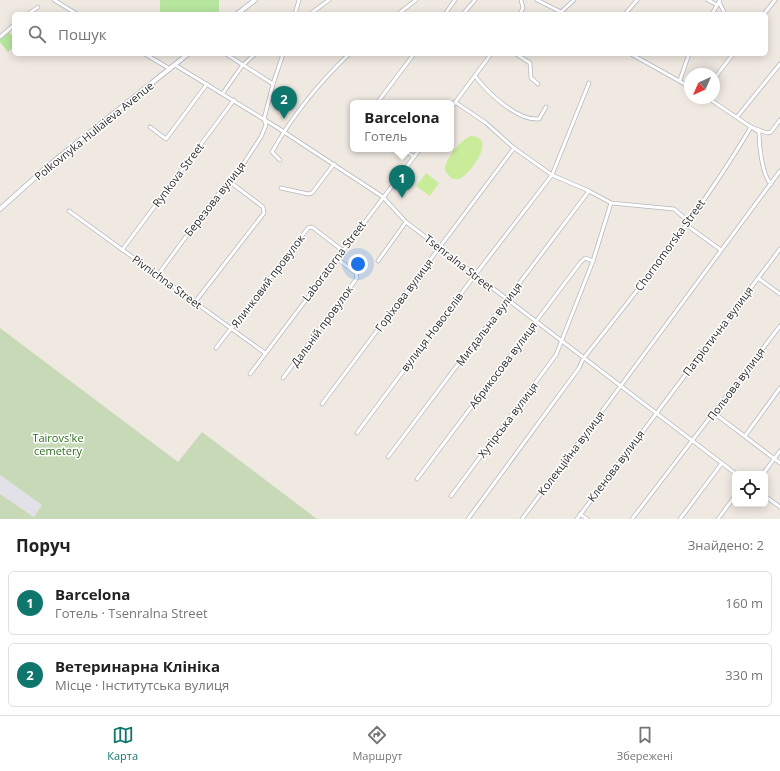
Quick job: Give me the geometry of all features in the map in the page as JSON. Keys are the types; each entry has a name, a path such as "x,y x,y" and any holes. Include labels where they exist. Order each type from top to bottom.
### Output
{"main road":[{"path":"239,12 254,0"},
{"name":"Polkovnyka Huliaieva Avenue","path":"0,209 48,166 186,56"}],"street":[{"path":"54,0 74,12"},
{"path":"296,12 299,0"},
{"path":"313,12 329,0"},
{"path":"401,12 416,0"},
{"path":"446,12 455,0"},
{"path":"465,12 474,0"},
{"path":"521,0 524,8 521,12"},
{"path":"537,0 561,12"},
{"path":"564,12 574,0"},
{"path":"627,12 637,0"},
{"path":"708,0 719,2"},
{"path":"766,12 775,0"},
{"path":"713,12 719,2"},
{"path":"719,2 724,12"},
{"path":"31,12 38,7"},
{"path":"0,37 12,28"},
{"path":"148,56 170,69"},
{"path":"229,56 273,84"},
{"path":"223,94 243,65 253,56"},
{"name":"Березова вулиця","path":"157,276 213,200 230,182 261,137 266,125 264,119 273,84 282,56"},
{"path":"280,160 272,152 284,132 320,84 347,56"},
{"path":"379,100 412,56"},
{"path":"489,56 455,102 486,124 514,148 552,175 589,191 611,203 674,209 688,221"},
{"path":"519,56 530,64 531,78 538,84"},
{"path":"635,56 684,83"},
{"path":"680,80 688,56"},
{"path":"720,71 731,56"},
{"path":"737,117 780,64"},
{"name":"Tsenralna Street","path":"175,65 264,119 383,197 406,222 439,248 732,471"},
{"path":"475,76 488,92 525,117 539,119 546,106"},
{"name":"вулиця Новоселів","path":"357,433 552,175 589,83"},
{"path":"150,127 166,139 206,84"},
{"name":"Rynkova Street","path":"122,250 234,100"},
{"path":"717,104 759,132 759,142 766,178 771,184"},
{"path":"751,127 769,133 780,120"},
{"name":"Chornomorska Street","path":"584,358 641,285 688,221 737,151 751,127"},
{"name":"Горіхова вулиця","path":"322,404 514,148"},
{"path":"407,152 414,157"},
{"name":"Laboratorna Street","path":"250,374 342,250 418,152"},
{"path":"281,188 308,194 312,193 334,164"},
{"name":"Колекційна вулиця","path":"522,519 780,171"},
{"path":"194,302 264,211 263,207 230,182"},
{"name":"Мигдальна вулиця","path":"388,457 589,191"},
{"path":"562,342 593,261 611,203"},
{"name":"Pivnichna Street","path":"69,211 265,353"},
{"path":"378,261 406,222"},
{"path":"685,224 721,250"},
{"name":"Ялинковий провулок","path":"216,348 308,228 312,227 342,250"},
{"name":"Патріотична вулиця","path":"656,414 780,249"},
{"name":"Дальній провулок","path":"283,378 357,278 356,273 336,258"},
{"name":"Абрикосова вулиця","path":"417,479 580,263 585,258 593,261"},
{"path":"758,278 780,294"},
{"name":"Польова вулиця","path":"632,519 691,440 714,413 780,326"},
{"name":"Хутірська вулиця","path":"451,496 556,355 562,342"},
{"path":"468,519 579,368 584,358"},
{"path":"744,436 780,388"},
{"path":"714,413 780,463"},
{"name":"Кленова вулиця","path":"577,519 656,414"},
{"path":"765,471 780,451"},
{"path":"680,519 722,463"},
{"path":"768,498 780,507"},
{"path":"718,519 732,500"},
{"path":"580,514 587,519"}],"shaded area":[{"path":"0,475 42,505 35,517 0,494"}],"green space":[{"path":"160,0 219,0 219,12 160,12"},
{"path":"9,32 12,36 12,49 8,52 0,42 0,39"},
{"path":"471,136 479,138 482,142 480,156 465,175 458,179 451,178 445,171 447,161 458,145"},
{"path":"426,173 439,183 430,196 416,186"},
{"name":"Tairovs'ke cemetery","path":"0,328 178,462 202,432 317,519 0,519 0,494 34,517 42,505 0,475"}],"place":[{"name":"Ветеринарна Клініка","path":"284,119"},
{"name":"Barcelona","path":"402,198"}]}
